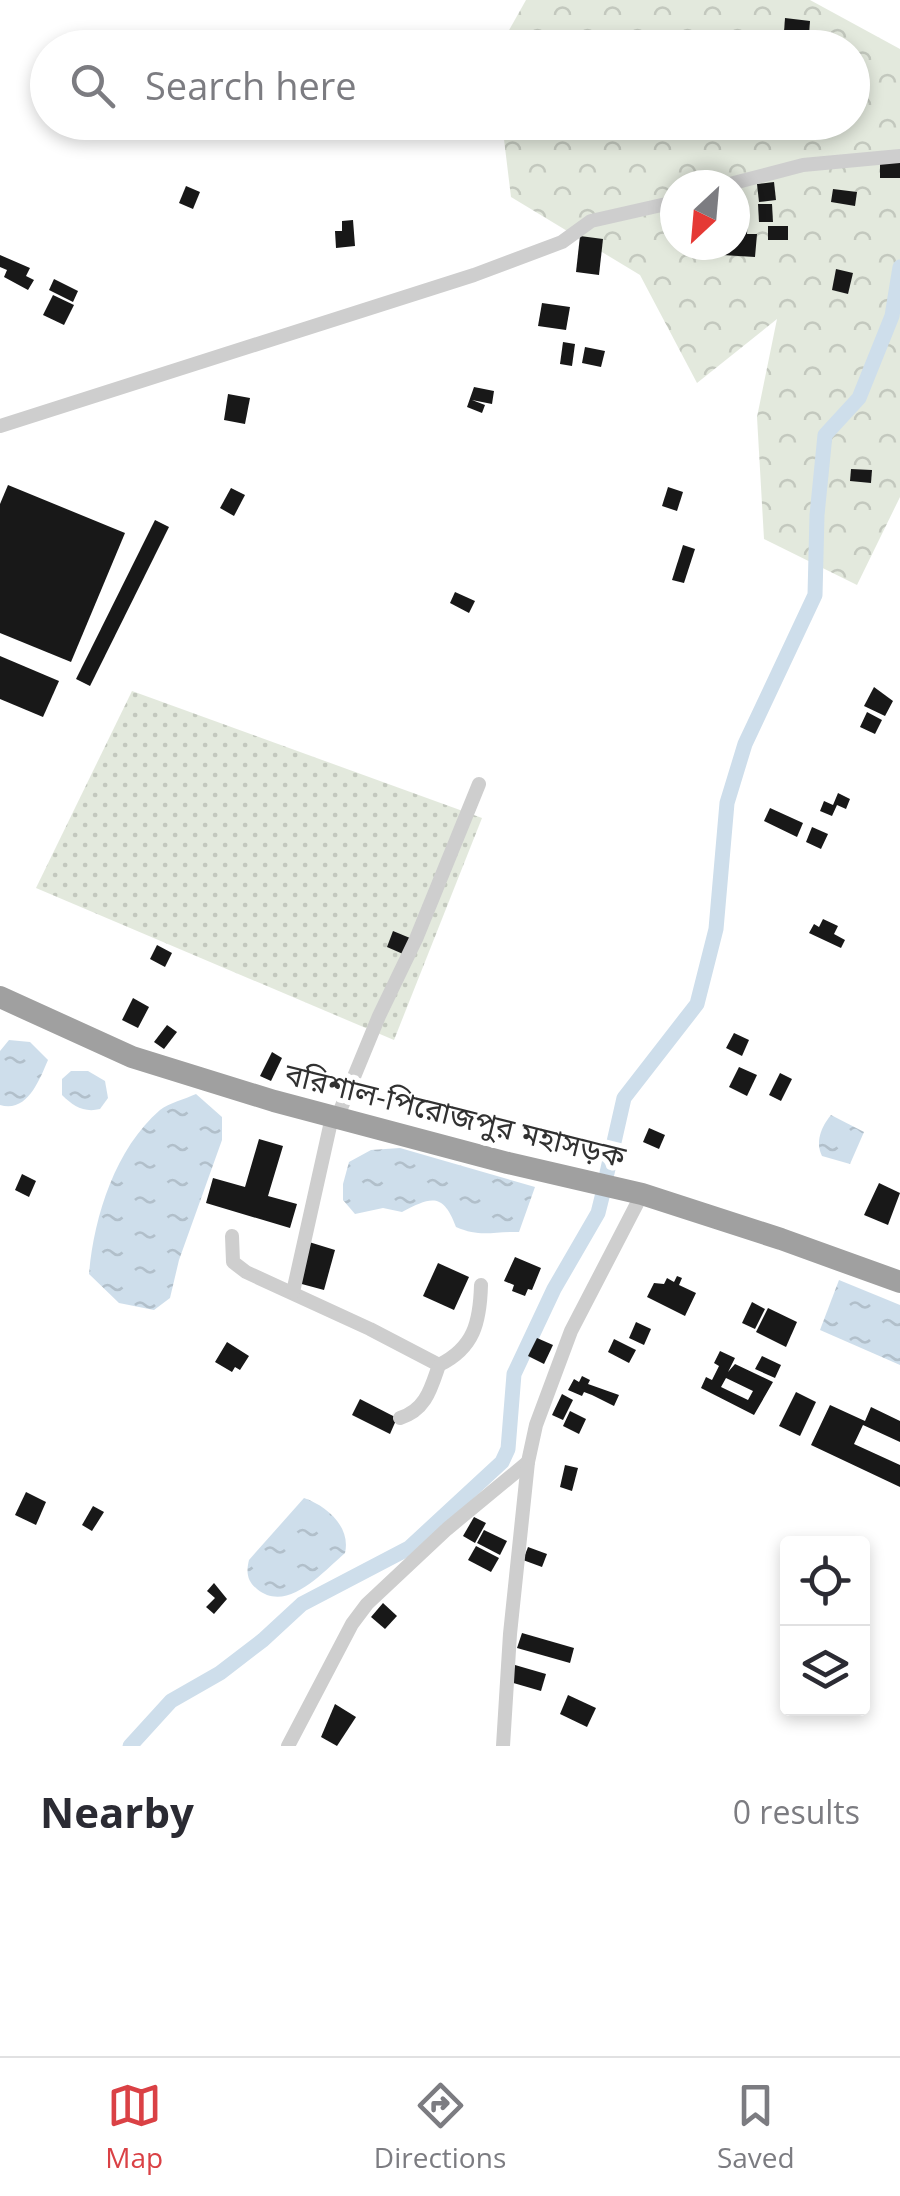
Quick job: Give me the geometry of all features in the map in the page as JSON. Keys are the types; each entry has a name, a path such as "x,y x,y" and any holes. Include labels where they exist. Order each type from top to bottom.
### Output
{"highway":[{"name":"বরিশাল-পিরোজপুর মহাসড়ক","path":"0,997 132,1057 334,1118 642,1194 900,1282"}],"street":[{"path":"750,179 804,164 900,156"},
{"path":"0,426 474,275 562,242 591,221 660,205"},
{"path":"293,1292 334,1118 416,940 479,784"},
{"path":"503,1746 528,1462 548,1387 571,1331 642,1194"},
{"path":"232,1236 234,1262 246,1272 439,1365"},
{"path":"400,1418 415,1413 428,1396 439,1365 454,1358 474,1336 482,1285"},
{"path":"288,1746 352,1624 368,1604 447,1529 528,1462"}],"green space":[{"path":"526,0 810,0 865,30 509,30"},
{"path":"870,33 900,49 900,497 857,585 764,539 757,417 777,319 697,383 640,275 511,197 504,140 870,140"},
{"path":"132,691 482,818 394,1040 36,888"}],"water":[{"path":"9,1040 30,1042 48,1060 31,1093 9,1106 0,1105 0,1051"},
{"path":"71,1071 88,1071 105,1081 108,1098 100,1109 79,1108 62,1095 62,1079"},
{"path":"196,1094 222,1117 222,1140 179,1260 170,1298 154,1310 119,1303 89,1274 96,1230 110,1185 144,1126 164,1108"},
{"path":"831,1115 864,1132 850,1164 822,1156 820,1135"},
{"path":"400,1148 535,1187 519,1232 480,1233 456,1227 446,1208 435,1201 402,1212 383,1208 355,1214 343,1200 349,1162 371,1150"},
{"path":"839,1280 900,1305 900,1365 820,1330"},
{"path":"304,1498 321,1506 341,1526 345,1553 304,1588 280,1597 268,1595 249,1579 249,1560"}],"building":[{"path":"785,18 810,21 809,30 784,30"},
{"path":"880,163 900,163 900,178 880,178"},
{"path":"774,182 776,200 759,202 757,184"},
{"path":"186,186 200,192 193,209 179,203"},
{"path":"833,189 857,192 855,206 831,202"},
{"path":"758,204 772,204 773,222 759,222"},
{"path":"353,220 355,246 336,248 335,231 342,231 342,221"},
{"path":"768,226 788,226 788,240 768,240"},
{"path":"750,234 757,234 755,257 750,257"},
{"path":"580,236 603,239 599,275 576,272"},
{"path":"0,255 30,268 26,276 34,280 28,290 4,277 7,270 0,267"},
{"path":"836,269 853,273 848,294 832,290"},
{"path":"54,279 78,291 73,302 49,290"},
{"path":"53,295 74,305 64,325 43,315"},
{"path":"542,303 570,307 566,330 538,326"},
{"path":"563,342 575,344 572,366 560,364"},
{"path":"585,347 605,351 601,367 582,363"},
{"path":"474,387 494,391 492,404 472,400 485,405 482,413 467,407"},
{"path":"228,394 250,398 245,424 224,420"},
{"path":"851,469 872,470 871,483 850,481"},
{"path":"8,485 125,533 71,662 0,633 0,504"},
{"path":"668,487 683,492 677,511 662,506"},
{"path":"231,488 245,495 234,516 220,508"},
{"path":"155,520 169,527 90,686 76,679"},
{"path":"683,545 695,549 684,583 672,580"},
{"path":"455,592 475,601 469,613 450,603"},
{"path":"0,656 59,681 43,717 0,699"},
{"path":"874,687 893,701 885,716 864,706"},
{"path":"867,712 882,720 875,734 860,727"},
{"path":"838,793 850,799 846,809 837,805 832,816 820,811 824,801 833,805"},
{"path":"770,808 803,823 797,837 764,821"},
{"path":"812,827 828,834 821,849 806,842"},
{"path":"823,919 838,926 834,934 845,940 841,948 809,933"},
{"path":"393,931 410,938 403,954 387,947"},
{"path":"157,945 172,953 165,967 150,959"},
{"path":"133,998 149,1007 138,1028 122,1020"},
{"path":"167,1025 177,1032 164,1049 154,1042"},
{"path":"734,1033 749,1040 742,1056 726,1048"},
{"path":"272,1052 282,1058 271,1081 260,1076"},
{"path":"739,1067 757,1075 747,1096 729,1087"},
{"path":"780,1073 792,1079 781,1101 769,1095"},
{"path":"649,1128 665,1135 659,1149 643,1142"},
{"path":"259,1139 283,1146 268,1196 297,1204 290,1228 206,1203 213,1178 245,1187"},
{"path":"22,1174 36,1181 29,1197 15,1190"},
{"path":"879,1183 900,1193 888,1225 864,1215"},
{"path":"309,1242 335,1250 324,1290 298,1283"},
{"path":"515,1257 541,1268 532,1290 528,1289 525,1296 512,1291 514,1285 504,1281"},
{"path":"438,1263 469,1277 454,1310 423,1296"},
{"path":"677,1276 682,1278 679,1285 696,1293 685,1316 647,1297 654,1283 664,1284 667,1278 674,1282"},
{"path":"752,1302 765,1309 755,1329 742,1323"},
{"path":"768,1308 797,1322 786,1347 756,1332"},
{"path":"636,1322 651,1329 644,1345 629,1338"},
{"path":"537,1338 553,1345 544,1364 528,1356"},
{"path":"614,1339 636,1350 629,1363 608,1352"},
{"path":"227,1342 249,1356 240,1370 235,1367 232,1372 215,1362"},
{"path":"720,1351 735,1358 728,1372 735,1364 773,1382 754,1415 701,1388 706,1377 712,1380 719,1366 714,1363","holes":["726,1378 753,1391 748,1400 721,1387"]},
{"path":"762,1356 781,1365 775,1378 755,1369"},
{"path":"582,1376 590,1380 588,1384 619,1395 614,1406 584,1392 582,1396 568,1390 574,1379 579,1382"},
{"path":"796,1392 816,1402 800,1436 779,1426"},
{"path":"562,1394 573,1400 563,1420 552,1415"},
{"path":"360,1399 397,1418 390,1434 352,1415"},
{"path":"830,1405 865,1421 871,1407 900,1421 900,1442 863,1425 854,1444 900,1465 900,1487 811,1445"},
{"path":"570,1411 586,1419 579,1434 563,1426"},
{"path":"565,1465 578,1468 572,1491 560,1487"},
{"path":"26,1492 46,1502 36,1525 15,1515"},
{"path":"93,1506 104,1512 92,1531 82,1525"},
{"path":"474,1517 486,1523 475,1543 463,1536"},
{"path":"484,1530 507,1541 500,1555 477,1543"},
{"path":"476,1546 499,1558 491,1572 468,1560"},
{"path":"528,1547 547,1554 542,1567 523,1560"},
{"path":"214,1583 227,1599 214,1614 206,1607 215,1598 207,1591"},
{"path":"383,1603 397,1616 385,1629 371,1617"},
{"path":"522,1633 574,1648 570,1663 517,1648"},
{"path":"515,1665 546,1674 541,1691 510,1682"},
{"path":"568,1695 596,1708 587,1727 560,1714"},
{"path":"335,1704 356,1717 337,1746 321,1737"}],"waterway":[{"path":"607,1173 624,1098 697,1004 716,929 727,803 745,744 815,595 825,435 859,398 892,316 900,267"},
{"path":"130,1746 171,1701 220,1673 302,1604 409,1548 502,1462 508,1449 514,1374 554,1289 598,1213 602,1197"}]}
